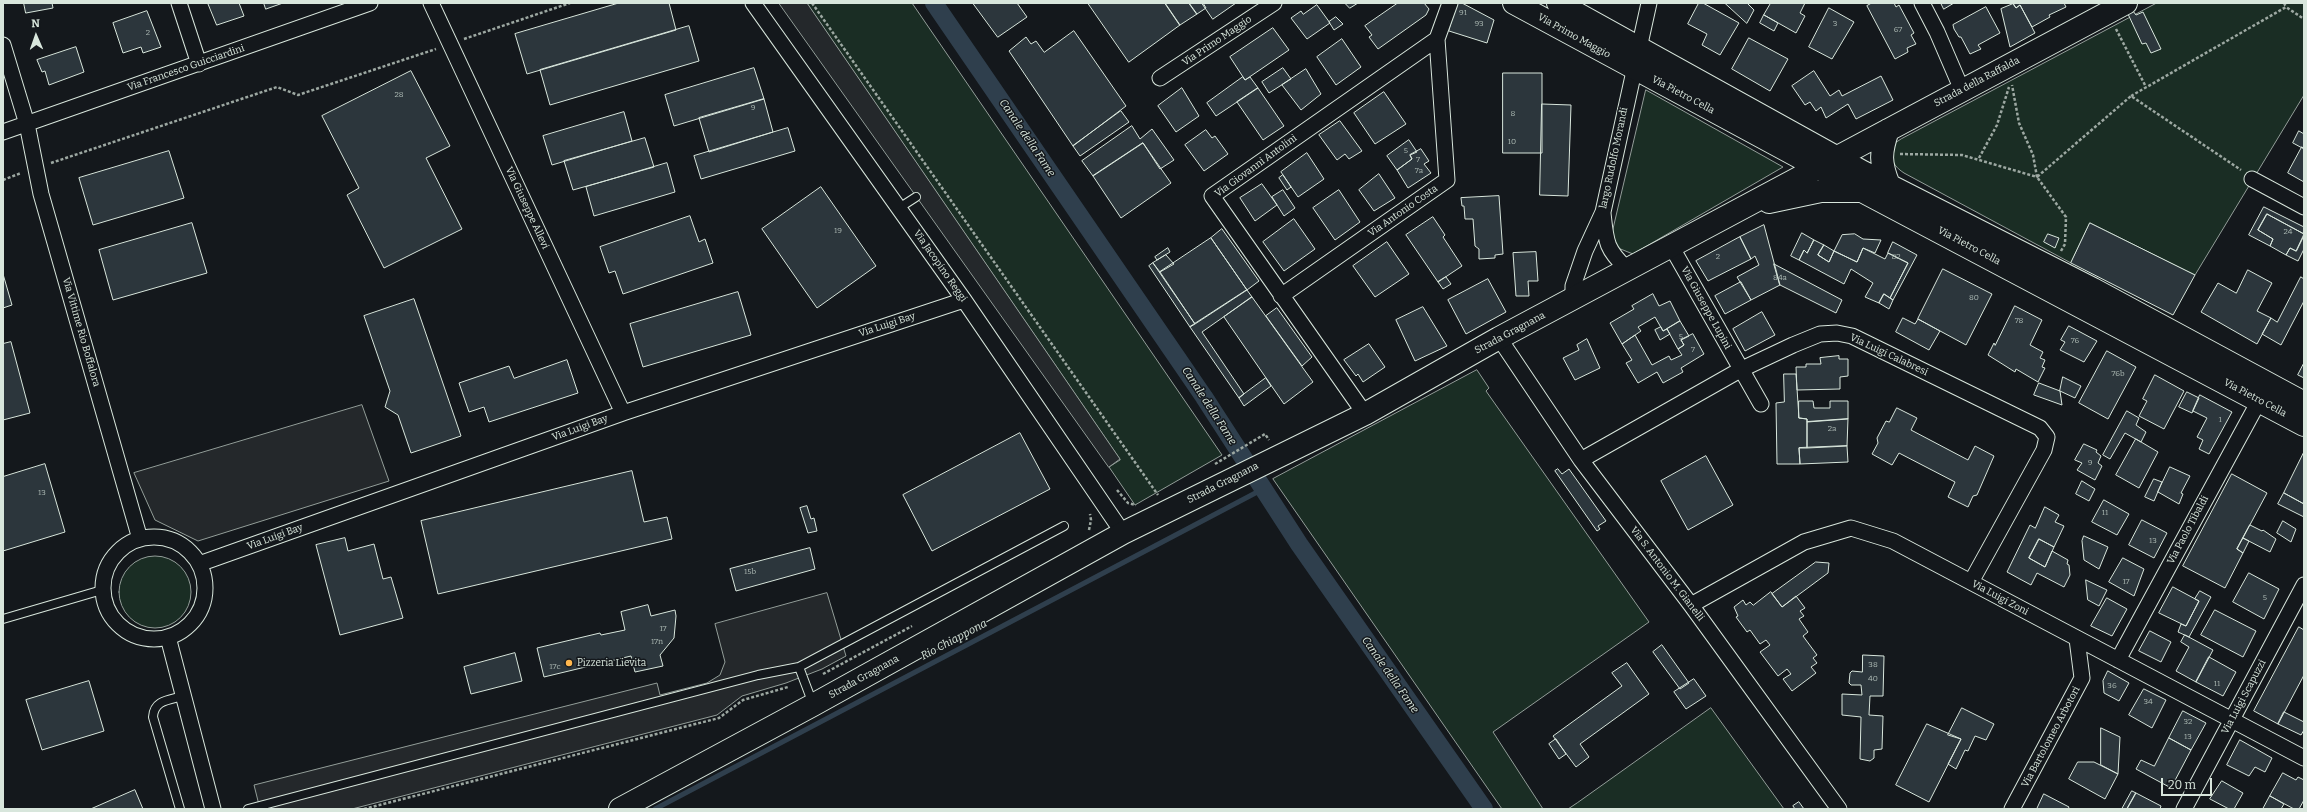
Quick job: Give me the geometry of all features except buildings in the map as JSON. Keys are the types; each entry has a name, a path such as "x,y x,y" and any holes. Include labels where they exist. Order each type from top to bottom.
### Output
{"street":[{"path":"179,3 199,64"},
{"name":"Via Francesco Guicciardini","path":"3,132 370,3"},
{"name":"Via Giuseppe Allevi","path":"431,3 623,413"},
{"name":"Via Jacopino Reggi","path":"753,3 900,208 1124,533"},
{"name":"Via Primo Maggio","path":"1160,78 1274,3"},
{"path":"1437,39 1450,3"},
{"name":"Via Primo Maggio","path":"1514,3 1636,58"},
{"path":"1558,3 1636,58"},
{"name":"largo Rudolfo Morandi","path":"1573,299 1574,286 1585,252 1603,212 1649,3"},
{"path":"1922,3 1937,32 1962,90"},
{"name":"Strada della Raffalda","path":"1828,162 2126,3"},
{"name":"Via Antonio Costa","path":"1281,296 1447,180 1437,39"},
{"name":"Via Giovanni Antolini","path":"1365,414 1212,196 1437,39"},
{"name":"Via Vittime Rio Boffalora","path":"3,45 27,124 34,168 140,539"},
{"name":"Via Pietro Cella","path":"1636,58 1828,162 1889,185 2093,290 2304,403"},
{"path":"1888,130 1881,154 1883,171 1889,185"},
{"name":"Via Pietro Cella","path":"1828,162 1862,191 2304,425"},
{"name":"Strada Gragnana","path":"620,809 813,705 1124,533 1365,414 1499,338 1828,162"},
{"path":"2252,179 2304,207"},
{"path":"1735,212 1821,190 1862,191"},
{"path":"1603,212 1606,242 1618,260 1627,269"},
{"name":"Via Giuseppe Lupini","path":"1672,246 1740,370 1761,404"},
{"name":"Via Luigi Bay","path":"199,564 623,413 964,300"},
{"name":"Via Luigi Calabresi","path":"1581,460 1740,370 1808,338 1820,334 1837,333 1852,336 2040,428 2047,437 2044,450 1971,582"},
{"name":"Via S. Antonio M. Gianelli","path":"1499,338 1581,460 1691,605 1839,809"},
{"name":"Via Paolo Tibaldi","path":"2118,660 2259,401"},
{"name":"Via Luigi Zoni","path":"1691,605 1804,542 1851,528 1893,541 2231,721 2304,758"},
{"path":"157,537 173,541 188,550 199,564 204,578 205,593 201,608 193,620 182,630 168,637 153,639 138,637 124,629 113,619 106,605 102,590 105,574 112,558 124,546 140,539 157,537"},
{"name":"Via Luigi Scapuzzi","path":"2184,809 2231,721 2298,609 2304,585"},
{"path":"168,637 214,809"},
{"name":"Via Bartolomeo Arbotori","path":"2012,809 2082,678 2077,639"}],"lane":[{"path":"900,208 916,197"},
{"path":"248,809 758,675 799,667 1064,526"},
{"path":"3,619 102,590"},
{"path":"799,667 813,705"},
{"path":"180,809 153,717 153,709 157,704 183,696"}],"path":[{"path":"3,180 34,168 277,87 298,95 570,3"},
{"path":"812,3 1158,495"},
{"path":"2284,3 2286,7 2304,19"},
{"path":"2037,177 2131,96 2286,7"},
{"path":"2114,25 2146,87"},
{"path":"1979,158 1997,125 2011,80 2019,122 2034,155 2037,177 2066,218 2065,244 2057,257"},
{"path":"2131,96 2234,164 2252,179"},
{"path":"1896,154 1962,155 1979,158 2037,177"},
{"path":"1212,466 1262,436"},
{"path":"1117,490 1128,503 1139,504"},
{"path":"1150,499 1164,492"},
{"path":"364,809 719,718 743,700 788,687"}],"green space":[{"path":"807,3 912,3 1222,455 1135,505 1109,467 1120,460"},
{"path":"2157,3 2304,3 2304,95 2195,275 2090,223 2071,263 1904,173 1893,161 1892,145 1901,139"},
{"path":"1646,90 1783,167 1633,254 1618,248 1612,234"},
{"path":"1477,370 1489,388 1486,391 1649,622 1493,732 1543,809 1502,809 1273,479"},
{"path":"155,556 175,562 185,572 191,592 185,612 175,622 155,628 135,622 125,612 119,592 125,572 135,562"},
{"path":"1711,708 1784,809 1568,809 1577,803"}],"shaded area":[{"path":"779,3 807,3 1120,459 1109,467"},
{"path":"362,405 389,481 198,541 155,520 134,473"},
{"path":"827,593 846,656 822,669 786,683 742,696 717,715 352,809 260,809 254,785 657,683 660,695 707,683 720,675 725,662 715,624"}],"waterway":[{"name":"Canale della Fame","path":"934,3 1204,397 1299,544 1484,809"},
{"name":"Rio Chiappona","path":"655,809 1263,489"}],"place":[{"name":"Pizzeria Lievita","path":"569,663"}]}
